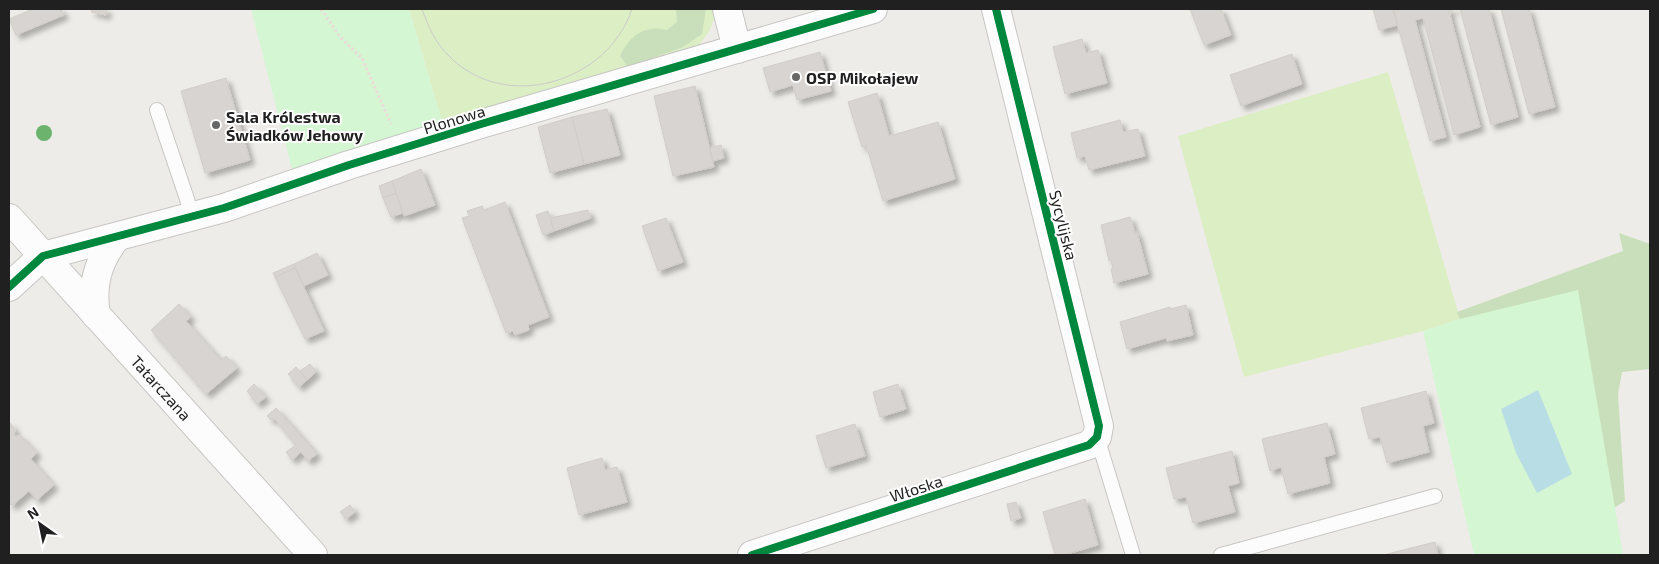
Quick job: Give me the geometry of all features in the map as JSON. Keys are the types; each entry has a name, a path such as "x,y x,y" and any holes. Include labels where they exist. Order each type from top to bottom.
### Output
{"street":[{"path":"726,9 737,49"},
{"name":"Plonowa","path":"43,256 191,217 402,149 874,9"},
{"name":"Sycylijska","path":"996,9 1100,426 1093,441"},
{"name":"Tatarczana","path":"9,218 313,555"},
{"path":"96,315 93,296 94,280 106,250 116,238"},
{"path":"9,287 43,256"},
{"name":"Włoska","path":"752,555 1093,441"}],"lane":[{"path":"157,110 191,217"},
{"path":"1093,441 1133,555"},
{"path":"1221,555 1434,496"}],"path":[{"path":"320,9 341,38 362,58 402,149"}],"green space":[{"path":"251,9 409,9 444,128 292,169"},
{"path":"409,9 716,9 716,11 707,34 690,53 444,128"},
{"path":"676,9 706,9 702,34 683,47 628,67 620,56 628,42 645,30 667,30 677,22"},
{"path":"1388,72 1460,319 1423,331 1244,377 1178,136"},
{"path":"1619,233 1650,244 1650,369 1622,372 1618,394 1625,501 1595,520 1495,336 1460,319 1457,312 1623,251"},
{"path":"1578,290 1623,555 1474,555 1423,331 1460,319"}],"water":[{"path":"1538,390 1572,474 1537,493 1516,453 1501,409"}],"building":[{"path":"33,9 61,9 64,15 16,35 9,19"},
{"path":"92,9 107,9 106,15 91,12"},
{"path":"1190,9 1221,9 1231,35 1204,45"},
{"path":"1373,9 1393,9 1398,25 1379,30"},
{"path":"1393,9 1457,9 1449,11 1480,127 1454,135 1423,18 1415,20 1446,137 1430,141"},
{"path":"1460,9 1489,9 1518,117 1491,125"},
{"path":"1501,9 1529,9 1555,107 1529,114"},
{"path":"1082,39 1086,53 1098,50 1107,83 1065,94 1053,47"},
{"name":"OSP Mikołajew","path":"820,52 831,91 797,100 793,85 770,92 763,68"},
{"path":"1292,54 1302,84 1241,106 1230,75"},
{"name":"Sala Królestwa Świadków Jehowy","path":"226,78 250,160 205,173 181,91"},
{"path":"695,86 714,167 673,176 654,96"},
{"path":"877,93 889,136 938,122 955,179 883,201 866,145 862,147 848,102"},
{"path":"607,109 620,155 584,164 572,117"},
{"path":"572,117 584,164 550,173 538,127"},
{"path":"1120,120 1123,132 1138,129 1145,156 1089,170 1085,156 1077,158 1071,133"},
{"path":"721,145 724,158 713,161 709,148"},
{"path":"421,169 435,205 404,216 392,181"},
{"path":"392,181 396,193 383,198 379,186"},
{"path":"396,193 403,213 391,217 383,198"},
{"path":"505,202 549,317 528,325 529,330 515,335 513,331 506,333 462,218 469,216 467,211 482,206 484,210"},
{"path":"588,210 591,218 554,231 550,218"},
{"path":"548,211 554,231 543,235 536,215"},
{"path":"1130,217 1135,233 1137,232 1148,274 1114,283 1111,269 1113,268 1111,260 1109,261 1101,225"},
{"path":"666,218 683,262 658,271 642,226"},
{"path":"317,253 328,275 304,286 294,264"},
{"path":"294,264 295,268 275,277 273,273"},
{"path":"295,268 324,331 305,339 275,277"},
{"path":"179,304 191,317 186,321 221,360 226,356 237,368 206,394 151,330"},
{"path":"1186,305 1193,335 1167,341 1166,338 1127,349 1120,322 1170,307 1170,309"},
{"path":"310,364 316,372 307,380 300,371"},
{"path":"296,367 307,380 299,387 288,374"},
{"path":"254,384 266,397 257,404 247,391"},
{"path":"898,384 906,409 880,417 873,392"},
{"path":"1426,391 1434,423 1423,426 1429,452 1387,463 1380,437 1369,439 1361,408"},
{"path":"276,408 317,454 308,461 301,452 292,460 286,452 296,445 274,418 271,420 267,416"},
{"path":"9,422 15,429 14,436 21,436 37,453 31,459 54,485 37,500 29,491 13,505 9,504"},
{"path":"1327,423 1335,454 1324,457 1330,483 1288,494 1281,467 1270,471 1262,439"},
{"path":"855,424 865,456 826,468 816,436"},
{"path":"1232,451 1239,483 1228,486 1235,512 1193,523 1186,497 1174,499 1166,468"},
{"path":"602,458 605,470 617,467 627,502 579,515 567,468"},
{"path":"1085,499 1098,545 1064,555 1055,555 1043,512"},
{"path":"1016,502 1021,518 1011,521 1007,504"},
{"path":"350,505 355,512 346,519 340,512"},
{"path":"1435,542 1438,555 1387,555 1387,554"}],"tram line":[{"path":"422,9 429,28 439,45 448,55 471,73 497,83 524,86 552,82 578,72 601,56 620,35 632,9"}],"cycle path":[{"path":"9,287 43,256 224,208 349,165 481,124 873,9"},
{"path":"752,555 1089,445 1097,437 1099,426 996,9"}],"place":[{"name":"OSP Mikołajew","path":"796,77"},
{"name":"Sala Królestwa Świadków Jehowy","path":"216,125"}]}
